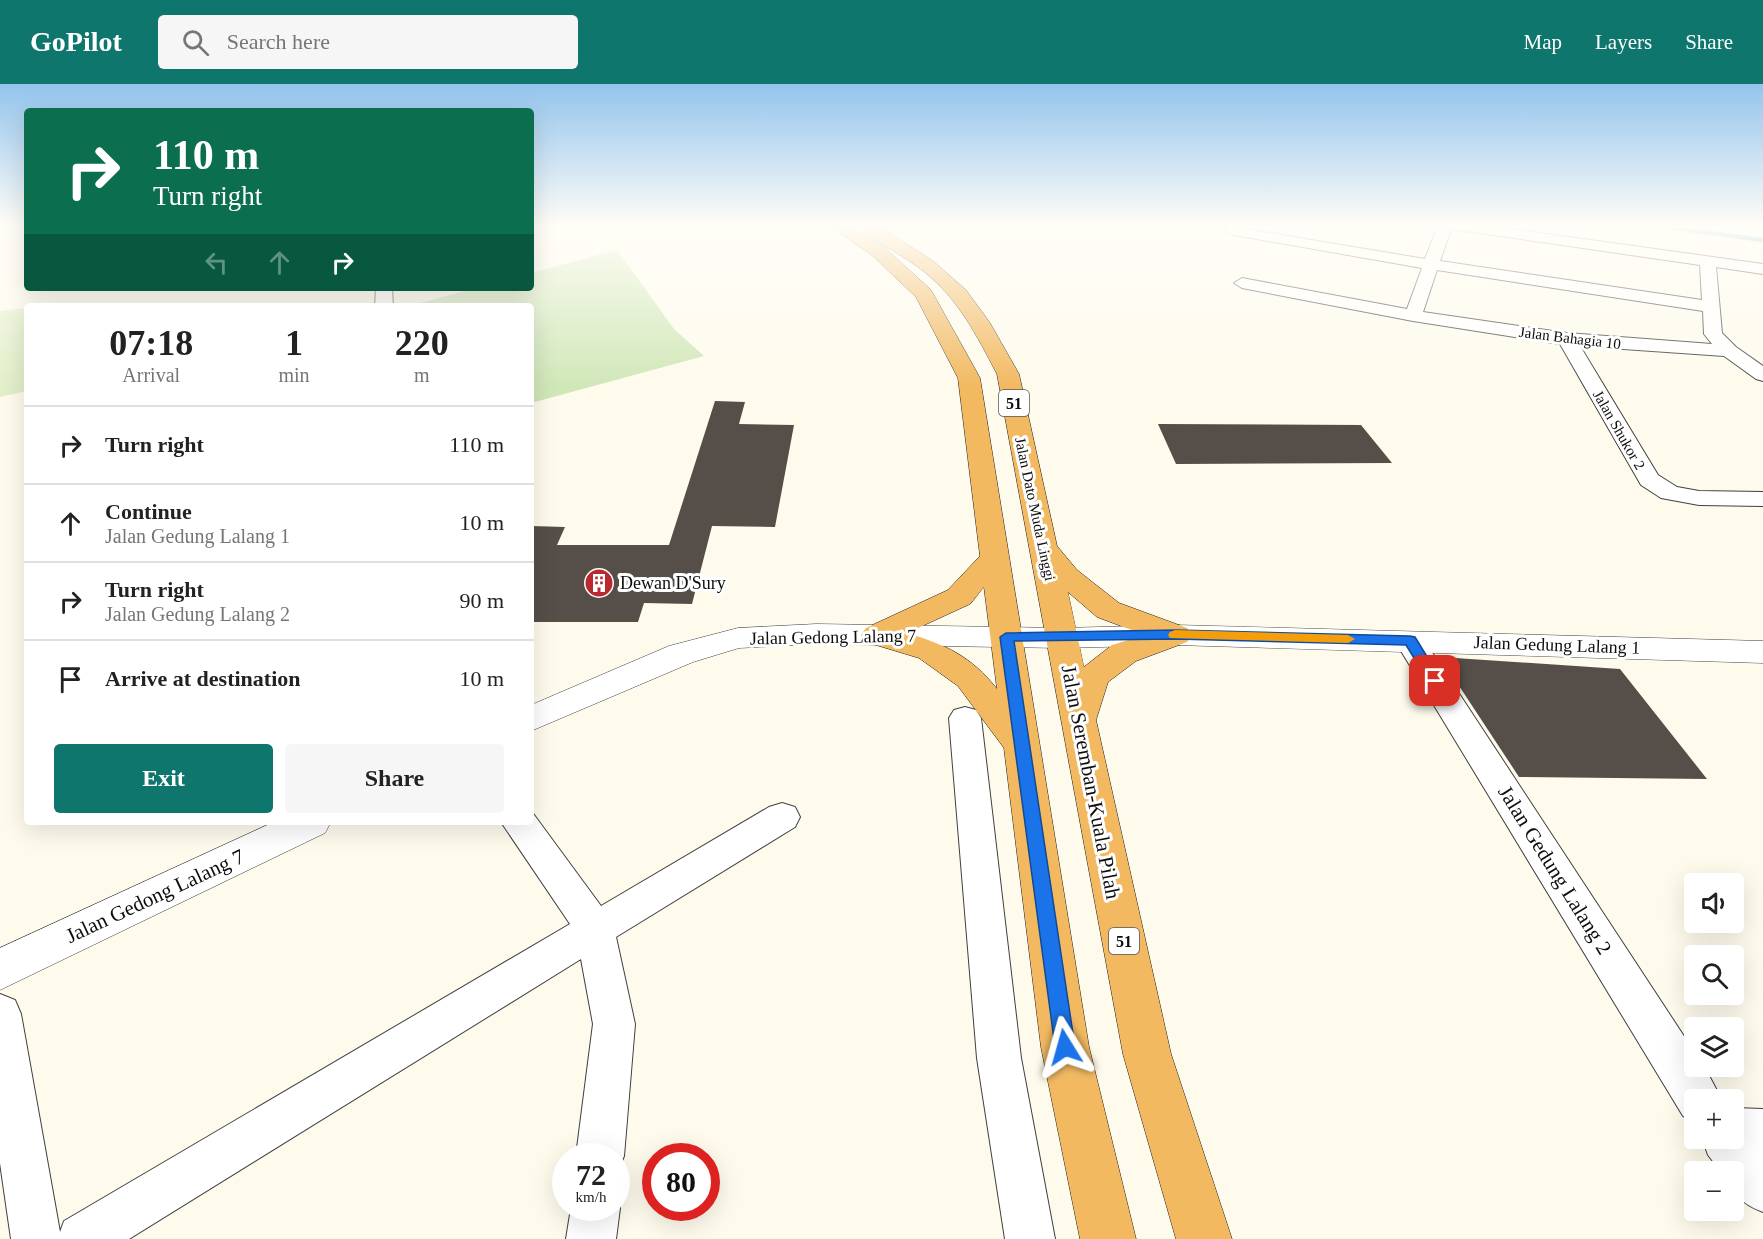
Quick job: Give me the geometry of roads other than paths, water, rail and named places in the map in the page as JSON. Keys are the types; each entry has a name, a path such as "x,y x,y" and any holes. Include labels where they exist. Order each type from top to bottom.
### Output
{"highway":[{"name":"51","path":"908,279 924,294 969,378 1065,1047 1107,1239"},
{"name":"Jalan Dato Muda Linggi","path":"941,279 959,294 977,319 1008,374 1062,638"},
{"path":"1043,547 1067,576 1107,610 1176,635"},
{"path":"877,635 959,597 995,557"},
{"path":"877,635 931,651 970,678 1022,746"},
{"path":"1079,722 1093,677 1124,653 1176,635"},
{"name":"Jalan Seremban-Kuala Pilah","path":"1062,638 1147,1054 1204,1239"}],"street":[{"path":"1413,316 1424,279"},
{"path":"1527,279 1712,307"},
{"path":"1710,279 1713,334 1729,351 1763,375"},
{"name":"Jalan Bahagia 10","path":"1242,283 1413,316 1567,339 1729,351"},
{"name":"Jalan Shukor 2","path":"1567,339 1649,480 1670,493 1699,498 1763,499"},
{"name":"Jalan Gedong Lalang 7","path":"534,719 681,654 738,639 817,634 1062,638"},
{"name":"Jalan Gedung Lalang 1","path":"1062,638 1176,635 1763,652"},
{"name":"Jalan Gedung Lalang 2","path":"1410,640 1692,1089"},
{"path":"965,718 999,1058 1030,1239"},
{"path":"82,1239 782,817"},
{"name":"Jalan Gedong Lalang 7","path":"0,970 305,825"},
{"path":"521,825 595,929 614,1024 601,1143"},
{"path":"0,1014 36,1239"},
{"path":"1744,1131 1763,1132"},
{"path":"1733,1149 1763,1188"},
{"path":"591,1239 593,1221"}],"place":[{"name":"Dewan D'Sury","path":"599,583"}]}
